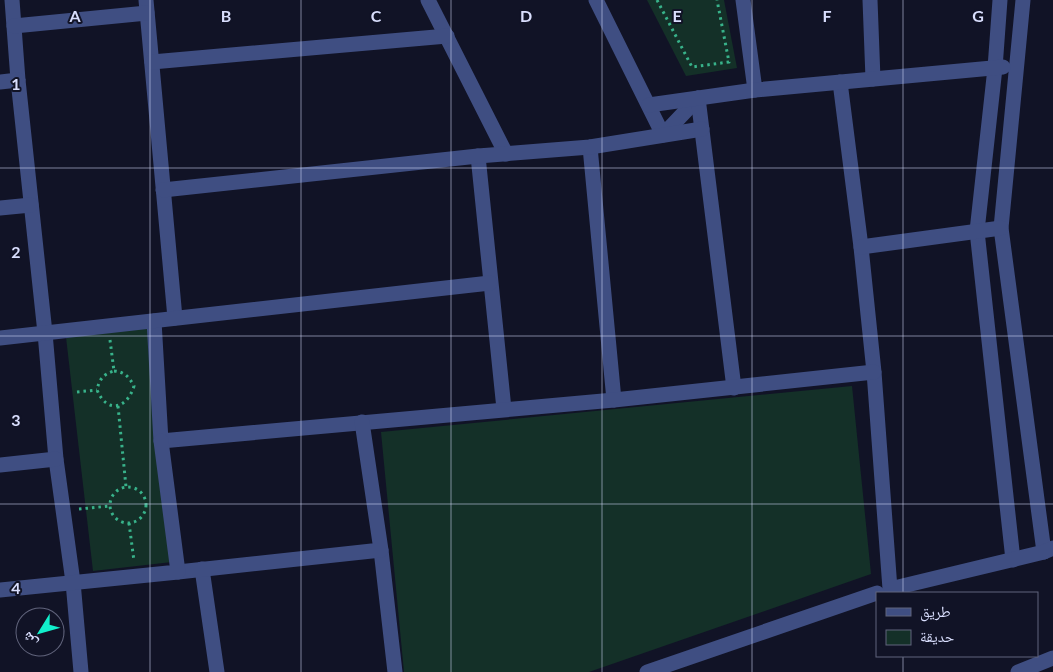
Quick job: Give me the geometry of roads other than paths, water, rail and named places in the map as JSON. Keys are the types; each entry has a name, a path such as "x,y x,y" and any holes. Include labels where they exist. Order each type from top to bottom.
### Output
{"street":[{"path":"12,0 18,80 56,459 73,582 81,672"},
{"path":"428,0 506,154"},
{"path":"596,0 663,135"},
{"path":"743,0 755,90"},
{"path":"870,0 873,79"},
{"path":"1000,0 977,231 1013,560"},
{"path":"840,82 861,246 874,372 881,592 1049,550 1001,228 1023,0"},
{"path":"14,26 147,6 175,318"},
{"path":"152,62 447,36"},
{"path":"649,105 755,90 1017,67"},
{"path":"0,82 18,80"},
{"path":"663,135 698,98"},
{"path":"698,98 734,388"},
{"path":"649,105 702,129"},
{"path":"164,190 478,156 590,147 702,129"},
{"path":"590,147 614,400"},
{"path":"478,156 504,409"},
{"path":"0,208 31,205"},
{"path":"861,246 1001,228"},
{"path":"0,338 490,283"},
{"path":"154,321 161,441 178,572"},
{"path":"161,441 614,400 874,372"},
{"path":"362,422 381,550 395,672"},
{"path":"0,465 56,459"},
{"path":"0,590 381,550"},
{"path":"202,569 216,672"},
{"path":"647,672 876,594"},
{"path":"1018,672 1053,658"}]}
